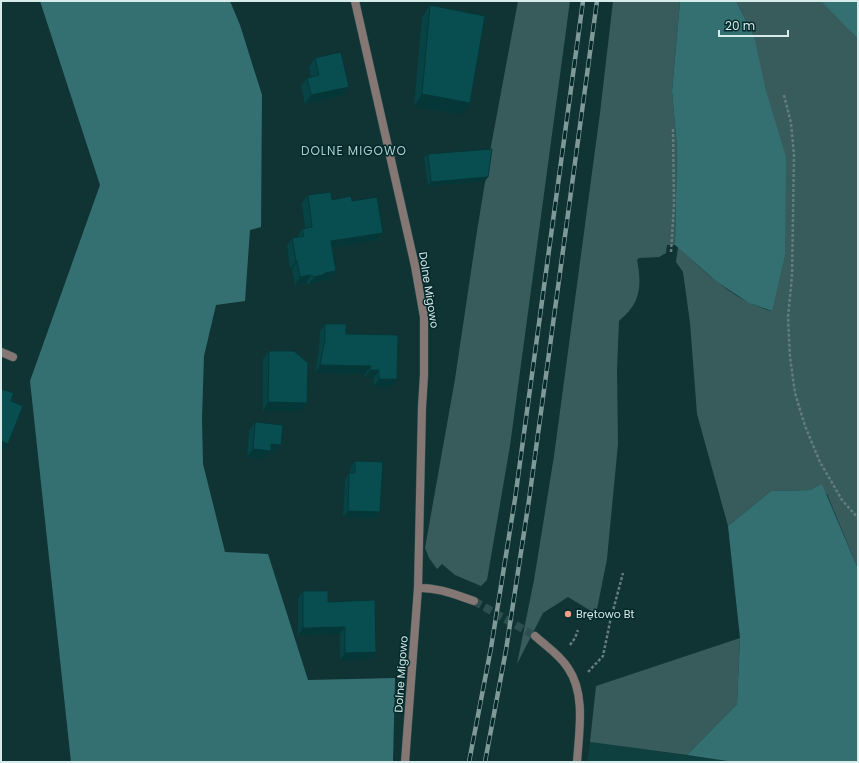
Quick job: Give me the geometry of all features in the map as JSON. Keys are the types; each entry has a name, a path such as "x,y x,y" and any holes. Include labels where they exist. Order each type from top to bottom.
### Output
{"street":[{"name":"Dolne Migowo","path":"355,1 415,266 424,317 424,375 418,588 406,762"},
{"path":"1,352 13,357"},
{"path":"418,588 439,590 474,601"},
{"path":"535,636 569,668 575,682 578,693 580,715 577,762"}],"path":[{"path":"784,95 791,123 794,155 792,276 788,317 790,357 795,393 805,426 820,462 842,500 858,518"},
{"path":"671,252 675,171 673,129"},
{"path":"575,682 591,670 603,656 623,573"}],"shaded area":[{"path":"40,1 230,1 240,25 262,95 261,227 250,230 245,301 216,305 204,356 202,418 203,464 225,552 268,554 308,680 395,678 393,762 71,762 30,381 100,185"},
{"path":"518,1 570,1 510,446 487,580 481,586 455,575 442,564 437,569 429,558 425,548 455,379 491,146"},
{"path":"613,1 680,1 672,91 677,148 675,245 667,245 666,253 659,257 639,258 637,260 639,290 631,309 619,321 617,370 618,444 607,559 596,614 568,597 543,613 517,664 534,580 554,456 600,113"},
{"path":"680,1 736,1 754,36 766,91 786,157 785,255 772,311 749,303 717,282 675,245 677,148 672,91"},
{"path":"736,1 849,1 846,26 858,39 858,569 827,494 811,490 771,491 728,526 697,414 690,323 683,272 676,262 678,247 721,285 745,300 772,311 763,141 754,36"},
{"path":"821,1 858,1 858,39"},
{"path":"822,484 858,569 858,762 734,762 687,755 737,704 740,638 728,526 771,491 811,490"},
{"path":"740,638 737,704 687,755 590,742 596,686"},
{"path":"590,742 734,762 587,762"}],"building":[{"path":"430,5 485,16 470,103 422,94"},
{"path":"341,52 349,87 311,95 307,78 319,75 315,58"},
{"path":"492,149 488,177 431,182 428,154"},
{"path":"331,192 332,200 351,196 352,201 377,197 383,233 331,241 336,271 314,277 311,275 300,277 292,238 304,236 302,229 312,227 308,195"},
{"path":"2,279 3,300 1,300"},
{"path":"325,324 346,324 346,334 398,335 397,379 379,379 379,370 370,370 371,366 320,365 325,340"},
{"path":"269,351 294,351 308,363 307,403 268,402"},
{"path":"1,389 14,393 11,401 23,406 8,444 1,441"},
{"path":"255,422 283,425 281,445 271,444 271,451 253,449"},
{"path":"355,461 383,462 380,512 348,511 349,473 355,473"},
{"path":"303,591 328,591 328,602 375,600 376,652 345,653 345,627 303,628"}],"tunnel":[{"path":"474,601 535,636"}],"railway":[{"path":"469,762 491,648 515,499 583,1"},
{"path":"485,762 506,650 529,500 597,1"}],"place":[{"name":"Brętowo Bt","path":"568,614"}],"district":[{"name":"DOLNE MIGOWO","path":"354,151"}]}
